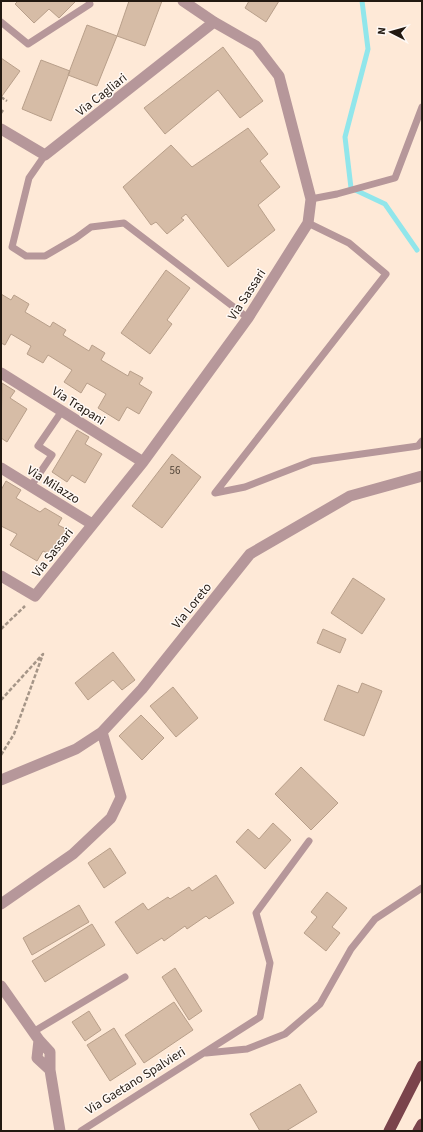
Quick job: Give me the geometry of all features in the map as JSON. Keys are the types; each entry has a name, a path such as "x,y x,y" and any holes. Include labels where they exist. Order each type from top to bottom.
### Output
{"highway":[{"path":"389,1131 422,1066"},
{"path":"418,1131 422,1124"}],"street":[{"name":"Via Sassari","path":"35,596 143,462 248,318 308,223 310,199 279,76 256,46 214,22 183,1"},
{"name":"Via Cagliari","path":"45,155 214,22"},
{"path":"1,129 45,155"},
{"name":"Via Trapani","path":"1,373 143,462"},
{"name":"Via Milazzo","path":"1,468 92,524"},
{"name":"Via Loreto","path":"1,780 76,749 102,732 142,689 250,554 350,496 422,476"},
{"path":"1,576 35,596"},
{"path":"1,904 73,854 111,818 121,796 102,732"},
{"path":"1,986 36,1036 37,1058 50,1070 60,1131"}],"lane":[{"path":"1,22 28,44 90,4 89,1"},
{"path":"310,199 337,194 395,178 422,107"},
{"path":"45,155 29,178 12,247 26,256 45,256 76,238 91,227 124,223 248,318"},
{"path":"308,223 349,243 386,274 215,493 245,487 312,461 418,446 422,441"},
{"path":"31,486 52,455 38,446 62,411"},
{"name":"Via Gaetano Spalvieri","path":"81,1131 260,1017 270,963 256,913 309,841"},
{"name":"Via Gaetano Spalvieri","path":"204,1053 247,1049 285,1034 320,1004 351,949 375,920 422,888"},
{"path":"36,1036 125,977"}],"path":[{"path":"1,98 7,101"},
{"path":"1,629 35,596"},
{"path":"1,700 43,654 14,734 1,755"}],"building":[{"path":"18,1 76,1 59,18 49,9 34,23 15,4"},
{"path":"129,1 162,1 145,46 117,36"},
{"path":"249,1 279,1 266,22 245,8"},
{"path":"87,25 117,36 97,86 68,75"},
{"path":"223,47 263,101 240,118 218,90 165,134 144,108"},
{"path":"1,58 20,71 2,96 1,95"},
{"path":"41,60 70,71 51,121 22,109"},
{"path":"248,128 268,154 260,161 280,187 258,205 275,230 228,267 186,214 181,218 184,220 167,234 156,222 151,225 123,187 171,145 192,167"},
{"path":"166,270 190,288 167,320 172,324 150,354 121,333"},
{"path":"1,294 11,300 14,295 29,304 25,312 50,327 53,322 66,330 63,335 89,351 92,345 105,353 101,360 128,376 130,371 143,378 139,384 152,392 139,414 127,407 119,421 98,408 106,394 87,383 81,393 64,382 72,370 48,355 43,363 27,354 31,346 11,334 5,345 1,343"},
{"path":"2,383 15,391 10,398 27,409 7,442 1,438"},
{"path":"77,430 89,437 85,444 102,454 85,483 72,475 67,482 52,472"},
{"path":"172,454 201,477 162,528 132,506"},
{"path":"6,481 21,490 16,498 40,512 45,508 62,518 58,525 68,530 53,556 43,551 37,561 10,545 17,534 1,526 1,490"},
{"path":"353,578 385,599 362,634 331,613"},
{"path":"323,629 346,639 340,653 317,643"},
{"path":"113,652 135,680 122,690 113,680 88,700 75,683"},
{"path":"362,683 382,691 364,736 324,720 338,685 358,693"},
{"path":"173,687 198,718 176,737 150,706"},
{"path":"141,715 164,738 142,760 119,736"},
{"path":"301,767 338,803 311,830 275,794"},
{"path":"273,823 291,840 265,869 236,842 248,829 259,839"},
{"path":"110,848 126,873 104,888 88,863"},
{"path":"216,875 234,903 209,919 206,916 187,929 185,926 164,941 162,938 137,954 115,922 143,903 148,910 168,897 170,899 189,887 192,891"},
{"path":"327,892 347,908 332,927 340,933 326,951 304,933 317,917 311,912"},
{"path":"79,905 89,922 32,955 23,938"},
{"path":"92,924 105,945 45,982 32,961"},
{"path":"175,968 202,1011 189,1020 162,977"},
{"path":"174,1002 193,1030 144,1063 125,1035"},
{"path":"89,1011 101,1030 85,1041 72,1022"},
{"path":"114,1028 136,1064 110,1081 87,1045"},
{"path":"300,1084 317,1112 286,1131 260,1131 250,1114"}],"waterway":[{"path":"362,1 368,49 345,137 351,188 385,204 417,250"}]}
